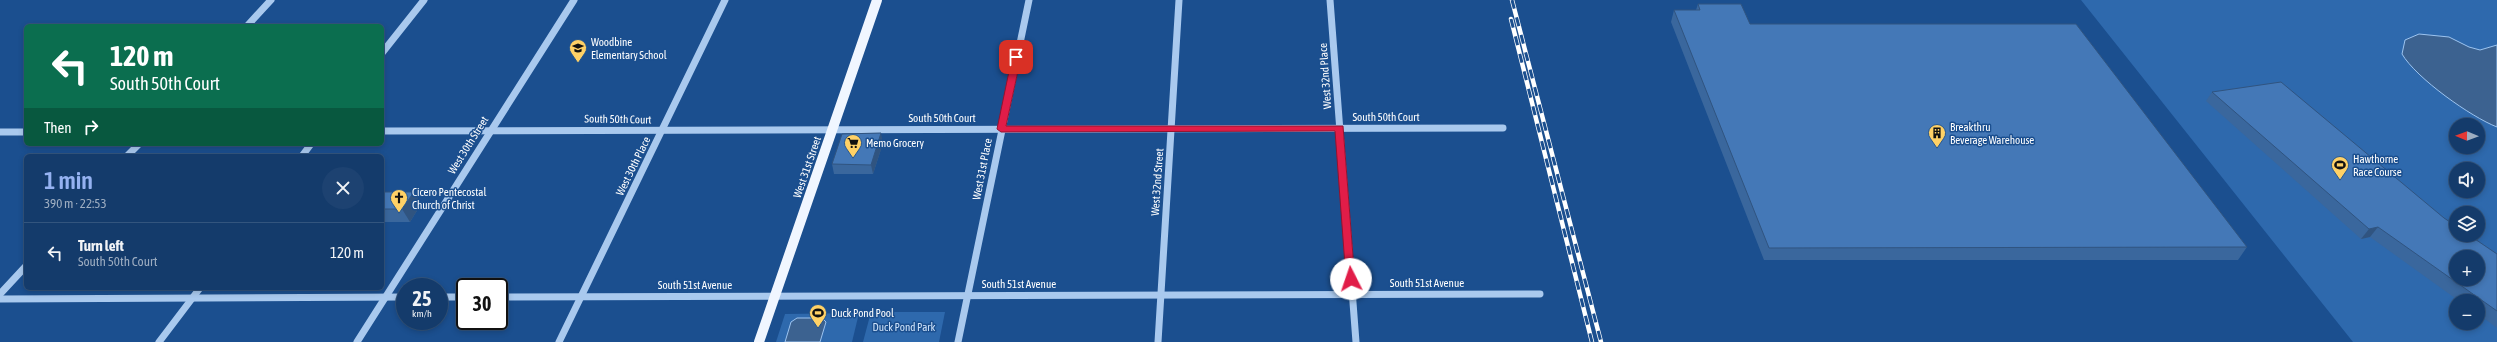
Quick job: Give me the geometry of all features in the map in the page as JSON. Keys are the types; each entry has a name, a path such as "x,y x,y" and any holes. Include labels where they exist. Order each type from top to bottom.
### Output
{"main road":[{"name":"West 31st Street","path":"759,342 877,0"}],"street":[{"path":"249,24 271,0"},
{"path":"384,50 424,0"},
{"name":"West 30th Street","path":"357,342 490,130 574,0"},
{"name":"West 30th Place","path":"559,342 725,0"},
{"name":"West 31st Place","path":"958,342 1029,0"},
{"name":"West 32nd Street","path":"1158,342 1180,0"},
{"name":"West 32nd Place","path":"1330,0 1356,342"},
{"name":"South 50th Court","path":"384,131 1503,128"},
{"path":"0,132 24,132"},
{"path":"130,154 136,146"},
{"path":"0,294 24,268"},
{"path":"159,342 199,290"},
{"name":"South 51st Avenue","path":"508,297 1540,294"},
{"path":"0,298 396,297"}],"green space":[{"name":"Hawthorne Race Course","path":"2081,0 2497,0 2497,342 2353,342"},
{"name":"Duck Pond Park","path":"871,312 945,312 939,342 863,342"},
{"name":"Duck Pond Pool","path":"859,313 852,342 776,342 785,314"}],"shaded area":[{"path":"2419,34 2449,37 2469,47 2480,50 2497,45 2497,127 2485,121 2485,118 2479,118 2459,106 2419,74 2402,54 2405,40"},
{"path":"797,318 822,318 826,322 820,342 785,342 791,322"}],"building":[{"name":"Breakthru Beverage Warehouse","path":"1698,4 1741,4 1750,24 2076,24 2247,247 1769,248 1674,10 1700,10"},
{"path":"2281,82 2449,221 2449,242 2479,242 2497,254 2497,311 2485,303 2485,294 2473,294 2462,286 2485,286 2485,250 2449,250 2449,277 2378,227 2369,229 2212,92"},
{"path":"881,133 871,165 832,164 842,134"},
{"path":"384,192 414,192 402,209 384,209"}],"railway":[{"path":"1512,0 1601,342"},
{"path":"1511,19 1592,342"}],"place":[{"name":"Woodbine Elementary School","path":"578,63"},
{"name":"Breakthru Beverage Warehouse","path":"1937,148"},
{"name":"Memo Grocery","path":"853,158"},
{"name":"Hawthorne Race Course","path":"2340,180"},
{"name":"Cicero Pentecostal Church of Christ","path":"399,213"},
{"name":"Duck Pond Pool","path":"818,328"}],"route":[{"path":"1016,57 1001,129 1340,128 1351,279"}]}
